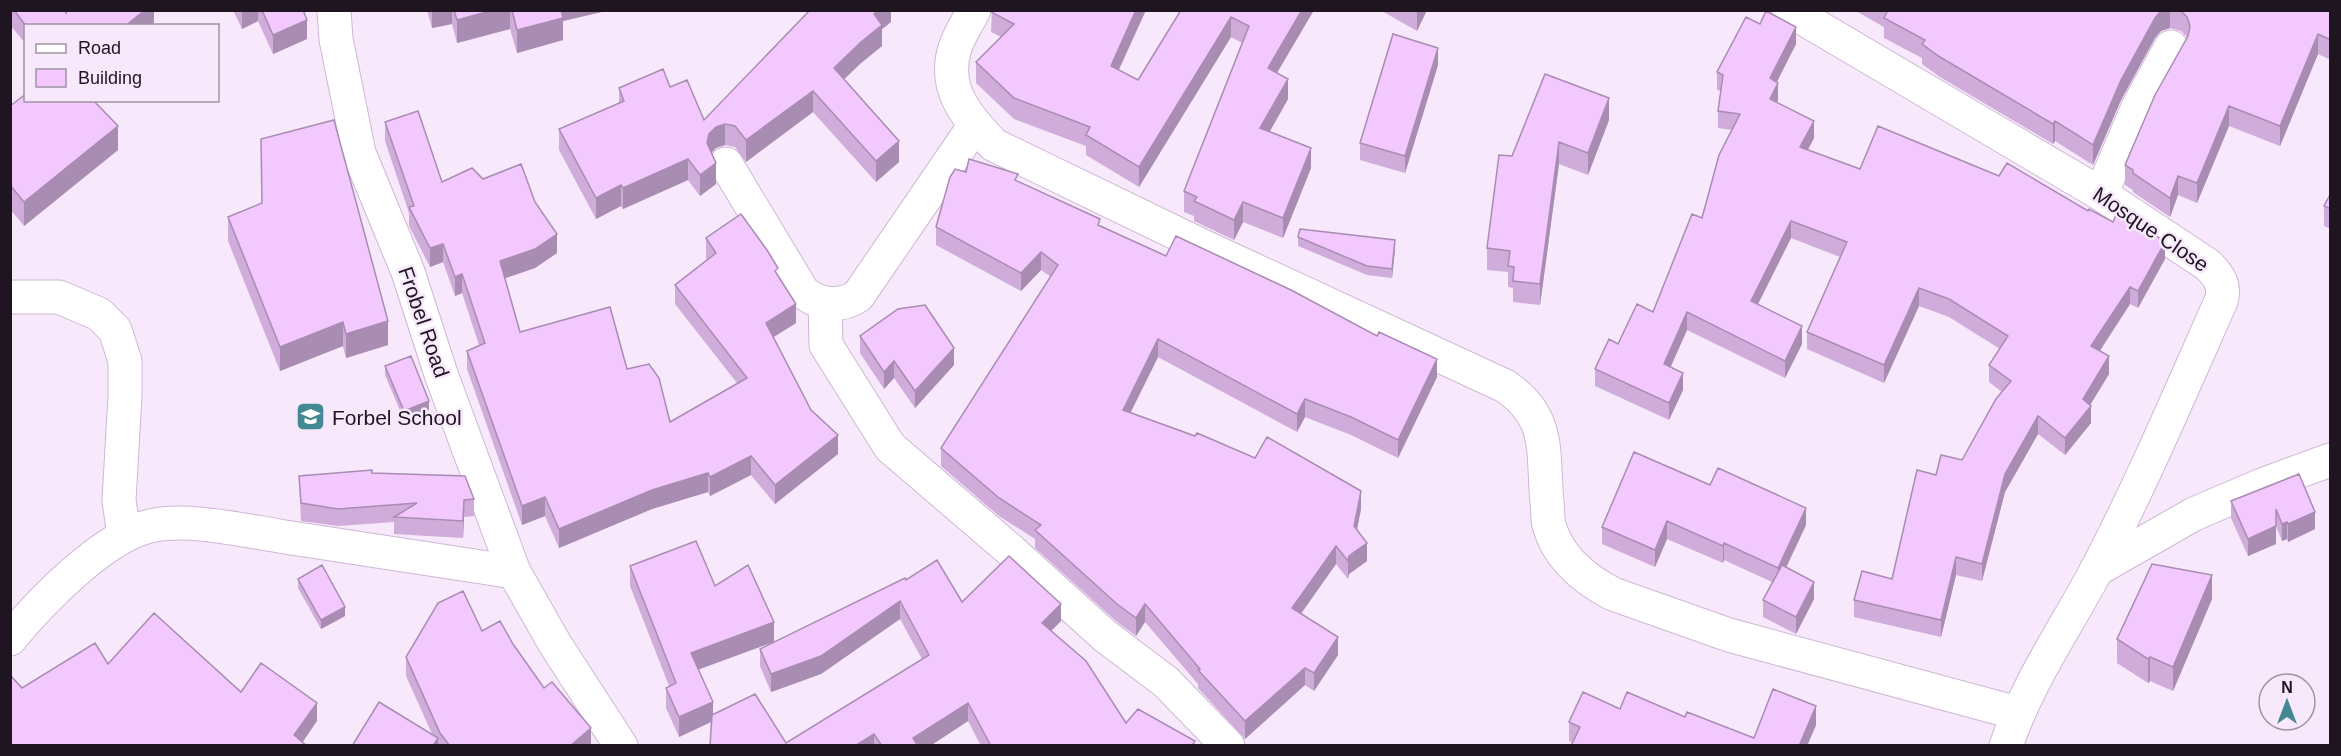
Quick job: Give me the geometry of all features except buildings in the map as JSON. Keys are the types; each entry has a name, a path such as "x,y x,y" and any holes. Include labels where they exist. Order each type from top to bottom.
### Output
{"street":[{"name":"Frobel Road","path":"334,10 336,39 359,153 408,272 441,374 514,572 555,644 621,746"},
{"path":"974,10 955,47 950,75 957,98 975,125 994,145 1209,249 1505,386 1520,397 1534,412 1541,429 1549,525 1563,555 1579,573 1595,585 1613,594 1729,635 2017,713"},
{"name":"Mosque Close","path":"1790,10 2101,194 2208,266 2221,281 2223,293 2166,423 2096,570 2017,713 2006,746"},
{"path":"2101,194 2138,107 2171,47"},
{"path":"726,164 803,292 810,298 837,304 850,301 858,296 975,125"},
{"path":"10,297 59,297 99,314 115,330 124,361 125,396 119,500 124,536"},
{"path":"825,303 826,345 890,447 1106,636 1166,681 1228,746"},
{"path":"2096,570 2194,514 2319,462 2331,460"},
{"path":"10,639 70,577 98,554 124,536 148,526 186,523 514,572"}],"place":[{"name":"Forbel School","path":"311,417"}]}
